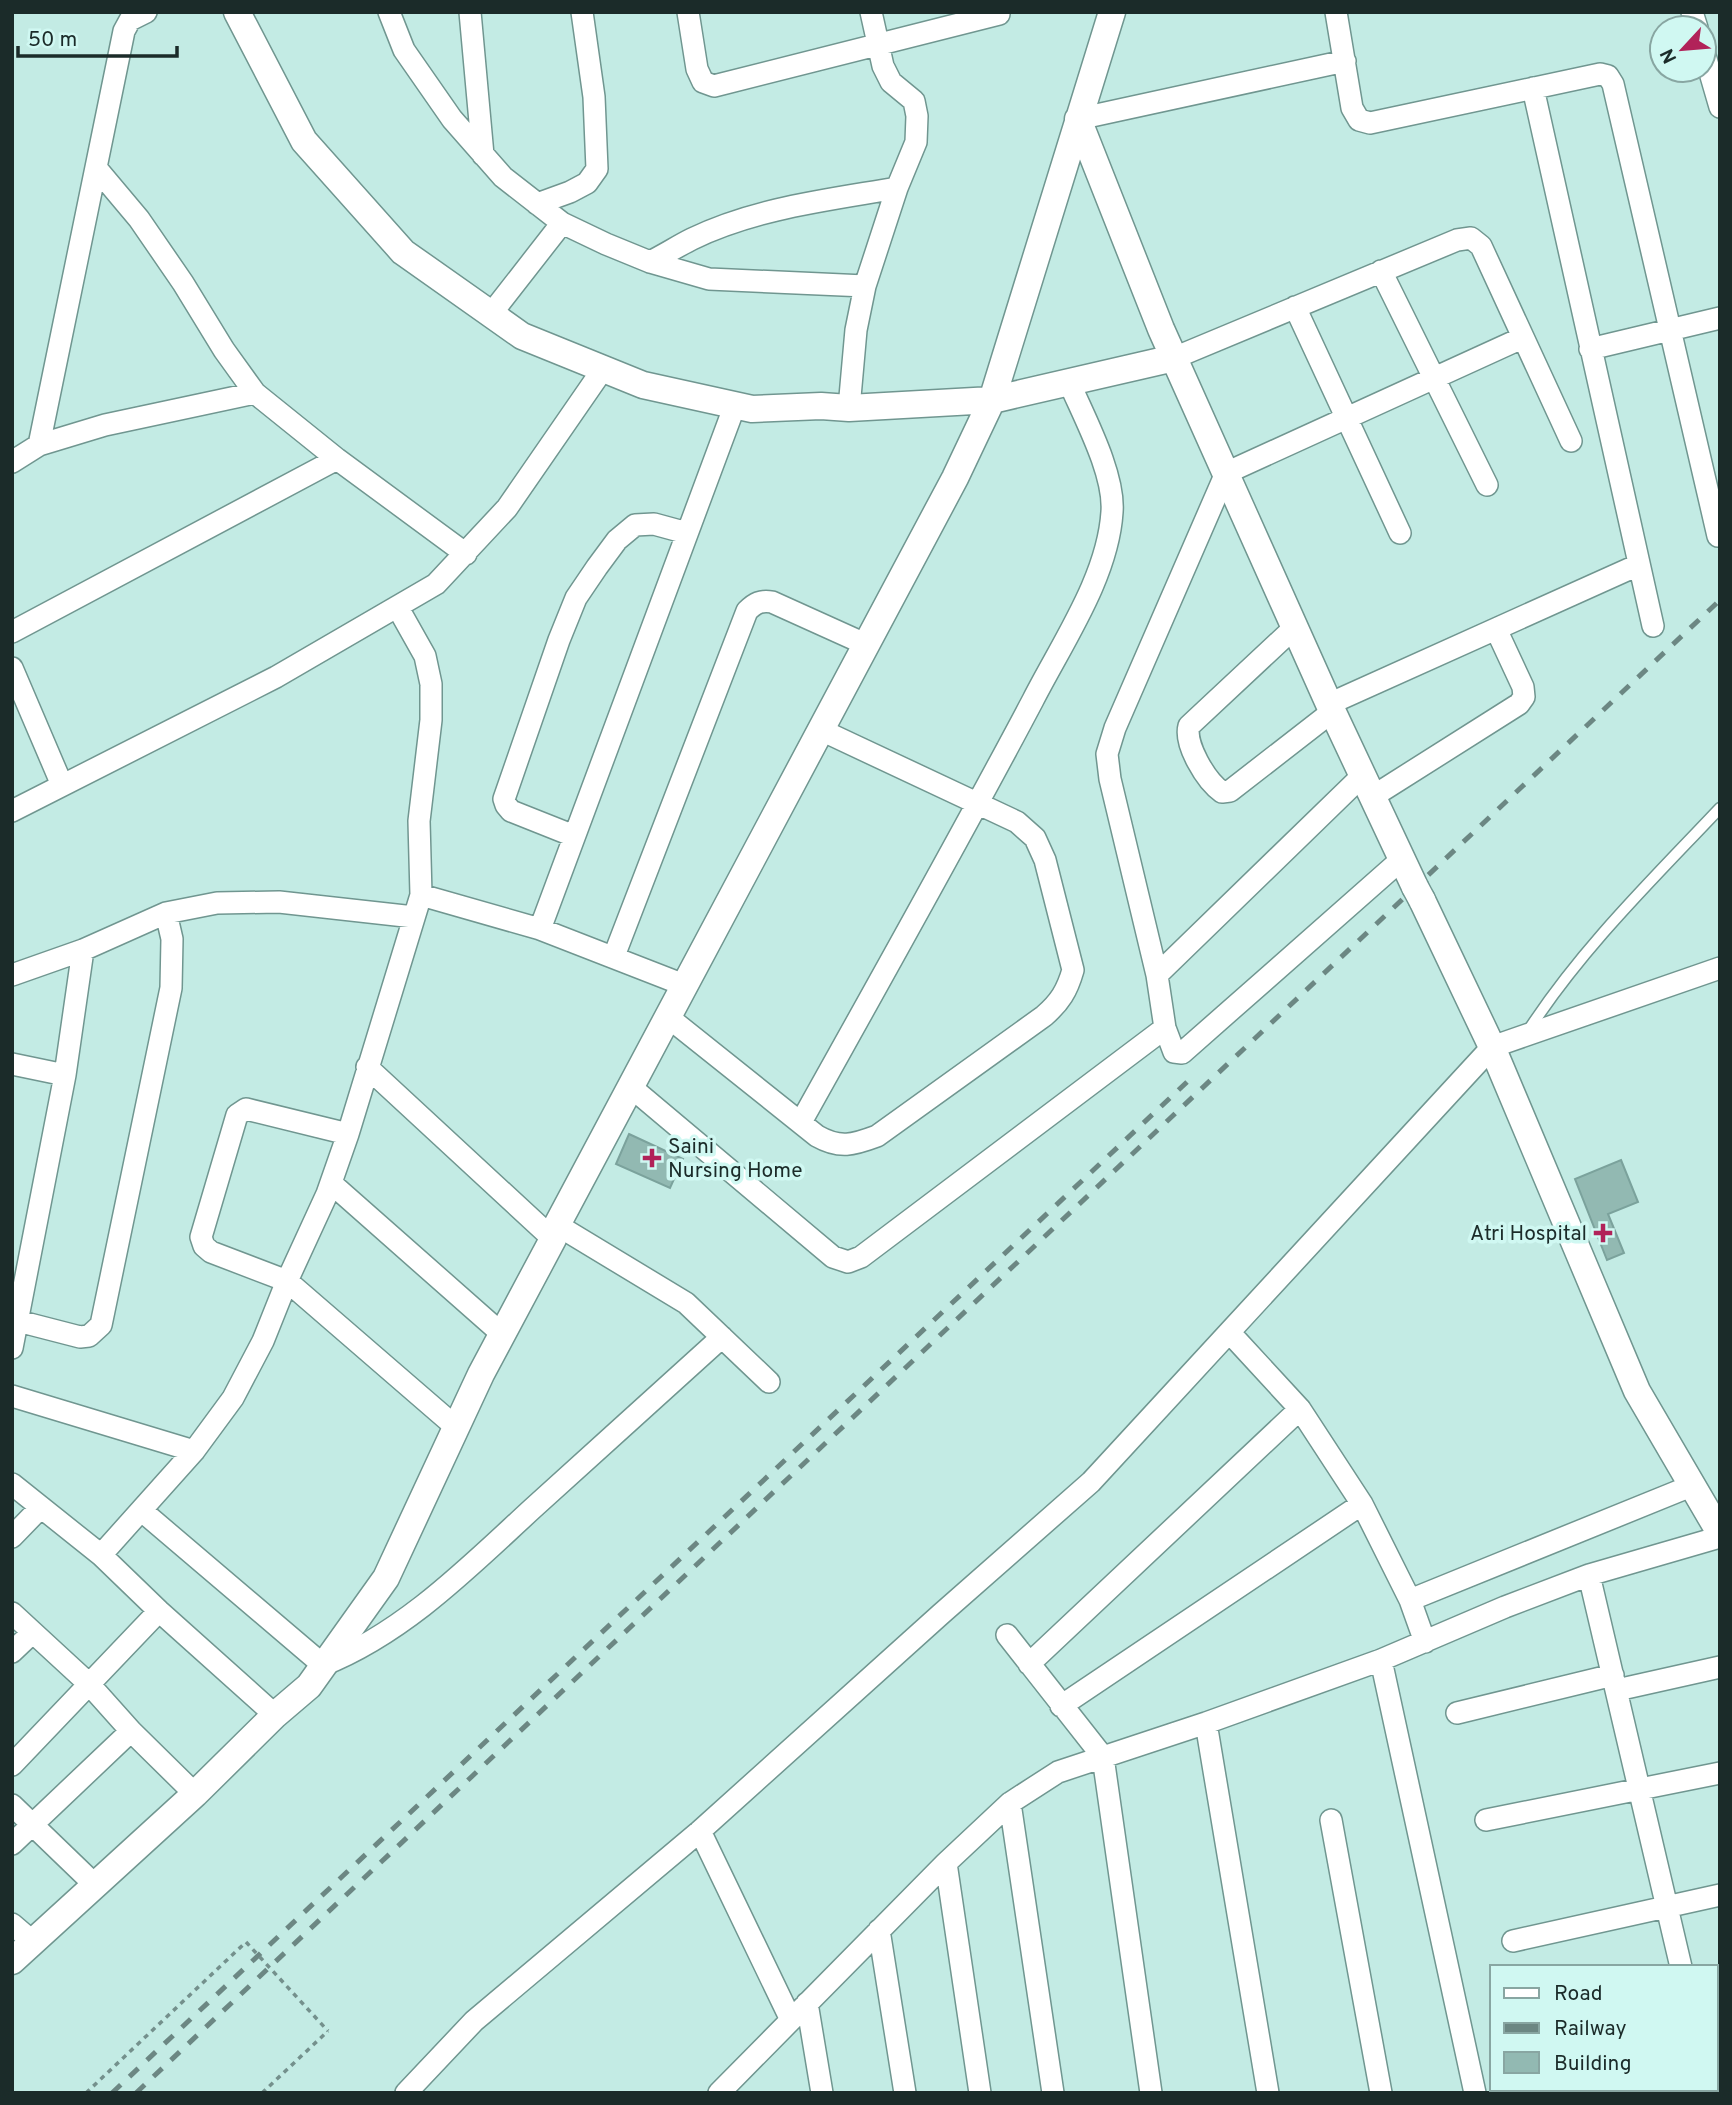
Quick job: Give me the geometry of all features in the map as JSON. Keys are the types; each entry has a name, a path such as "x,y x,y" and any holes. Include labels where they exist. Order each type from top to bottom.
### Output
{"street":[{"path":"39,444 124,31 130,20 146,12"},
{"path":"237,12 304,141 403,252 522,336 643,385 752,409 821,406 849,408 992,400 1174,358 1457,240 1471,238 1481,246 1571,442"},
{"path":"388,12 404,50 452,119 503,177 562,223 650,262 709,279 865,286"},
{"path":"470,12 483,155"},
{"path":"537,204 587,183 597,169 594,97 582,12"},
{"path":"688,12 697,69 703,82 714,86 999,13"},
{"path":"849,408 856,330 865,286 897,188 916,142 917,116 914,102 891,82 883,66 871,12"},
{"path":"12,1961 309,1686 386,1578 502,1334 819,729 955,478 992,400 1112,12"},
{"path":"1336,12 1352,108 1359,120 1370,123 1600,74 1608,76 1614,84 1718,536"},
{"path":"1078,119 1345,61"},
{"path":"1713,84 1720,107"},
{"path":"1533,88 1653,626"},
{"path":"719,2093 946,1863 1010,1803 1058,1772 1206,1723 1381,1660 1590,1575 1719,1532 1637,1391 1492,1047 1367,786 1174,358 1078,119"},
{"path":"97,169 139,219 255,393 337,459 466,554"},
{"path":"650,262 694,238 747,218 795,205 897,188"},
{"path":"492,314 562,223"},
{"path":"1381,271 1487,485"},
{"path":"1295,307 1400,533"},
{"path":"1590,349 1720,318"},
{"path":"1402,859 1182,1053 1174,1052 1165,1028 1157,975 1110,779 1107,754 1115,728 1226,473 1522,338"},
{"path":"12,811 276,677 398,608 436,583 507,508 603,369"},
{"path":"801,1122 978,805 1087,595 1107,550 1113,509 1105,467 1069,382"},
{"path":"12,462 39,444 105,425 255,393"},
{"path":"540,929 735,405"},
{"path":"12,632 337,459"},
{"path":"574,836 511,811 504,799 559,640 576,598 626,530 644,523 687,533"},
{"path":"1295,627 1188,726 1186,735 1189,746 1214,787 1222,792 1230,791 1331,707 1638,565"},
{"path":"614,956 747,611 754,604 772,602 865,644"},
{"path":"101,1555 194,1451 233,1398 263,1341 286,1282 331,1183 348,1134 421,895 419,821 431,720 431,684 425,656 398,608"},
{"path":"1157,975 1367,786 1475,733 1519,704 1524,697 1523,687 1496,629"},
{"path":"12,668 62,785"},
{"path":"668,1017 817,1136 831,1144 854,1145 877,1136 1044,1016 1059,1003 1068,988 1073,970 1045,860 1035,838 1017,822 819,729"},
{"path":"421,895 540,929 684,985"},
{"path":"12,975 83,950 166,913 217,903 279,902 414,917"},
{"path":"18,1321 80,1337 89,1336 101,1325 171,988 172,939 166,913"},
{"path":"12,1348 65,1075 83,950"},
{"path":"406,2093 474,2021 700,1831 1091,1482 1492,1047 1720,968"},
{"path":"632,1088 833,1257 848,1262 861,1256 1165,1028"},
{"path":"12,1064 65,1075"},
{"path":"367,1067 555,1232 686,1303 769,1382"},
{"path":"348,1134 246,1109 237,1115 201,1237 204,1246 211,1252 286,1282 457,1428"},
{"path":"331,1183 502,1334"},
{"path":"1230,1334 1300,1409 1362,1504 1410,1600 1425,1642"},
{"path":"323,1665 380,1636 479,1558 722,1337"},
{"path":"12,1396 194,1451"},
{"path":"1030,1664 1300,1409"},
{"path":"12,1484 101,1555 275,1715"},
{"path":"1410,1600 1690,1486"},
{"path":"1061,1706 1362,1504"},
{"path":"12,1537 41,1507"},
{"path":"142,1511 323,1665"},
{"path":"1590,1575 1681,1965"},
{"path":"12,1765 159,1611"},
{"path":"12,1613 89,1684 131,1731 195,1794"},
{"path":"12,1652 33,1633"},
{"path":"1007,1635 1103,1757 1151,2093"},
{"path":"1381,1660 1475,2093"},
{"path":"1457,1713 1615,1682 1720,1667"},
{"path":"1206,1723 1268,2093"},
{"path":"12,1844 131,1731"},
{"path":"1486,1820 1720,1773"},
{"path":"1010,1803 1053,2093"},
{"path":"12,1805 95,1885"},
{"path":"1332,1820 1381,2093"},
{"path":"700,1831 790,2020"},
{"path":"946,1863 980,2093"},
{"path":"1513,1941 1720,1895"},
{"path":"12,1924 33,1942"},
{"path":"879,1930 905,2093"},
{"path":"807,2003 822,2093"}],"lane":[{"path":"1525,1036 1554,991 1601,933 1720,808"}],"path":[{"path":"86,2093 246,1942 328,2031 262,2093"}],"building":[{"path":"629,1134 683,1159 670,1188 616,1164"},
{"path":"1621,1160 1638,1202 1608,1214 1624,1253 1607,1260 1575,1179"}],"railway":[{"path":"136,2093 1720,600"},
{"path":"112,2093 1187,1082"}],"place":[{"name":"Saini Nursing Home","path":"652,1158"},
{"name":"Atri Hospital","path":"1603,1233"}]}
